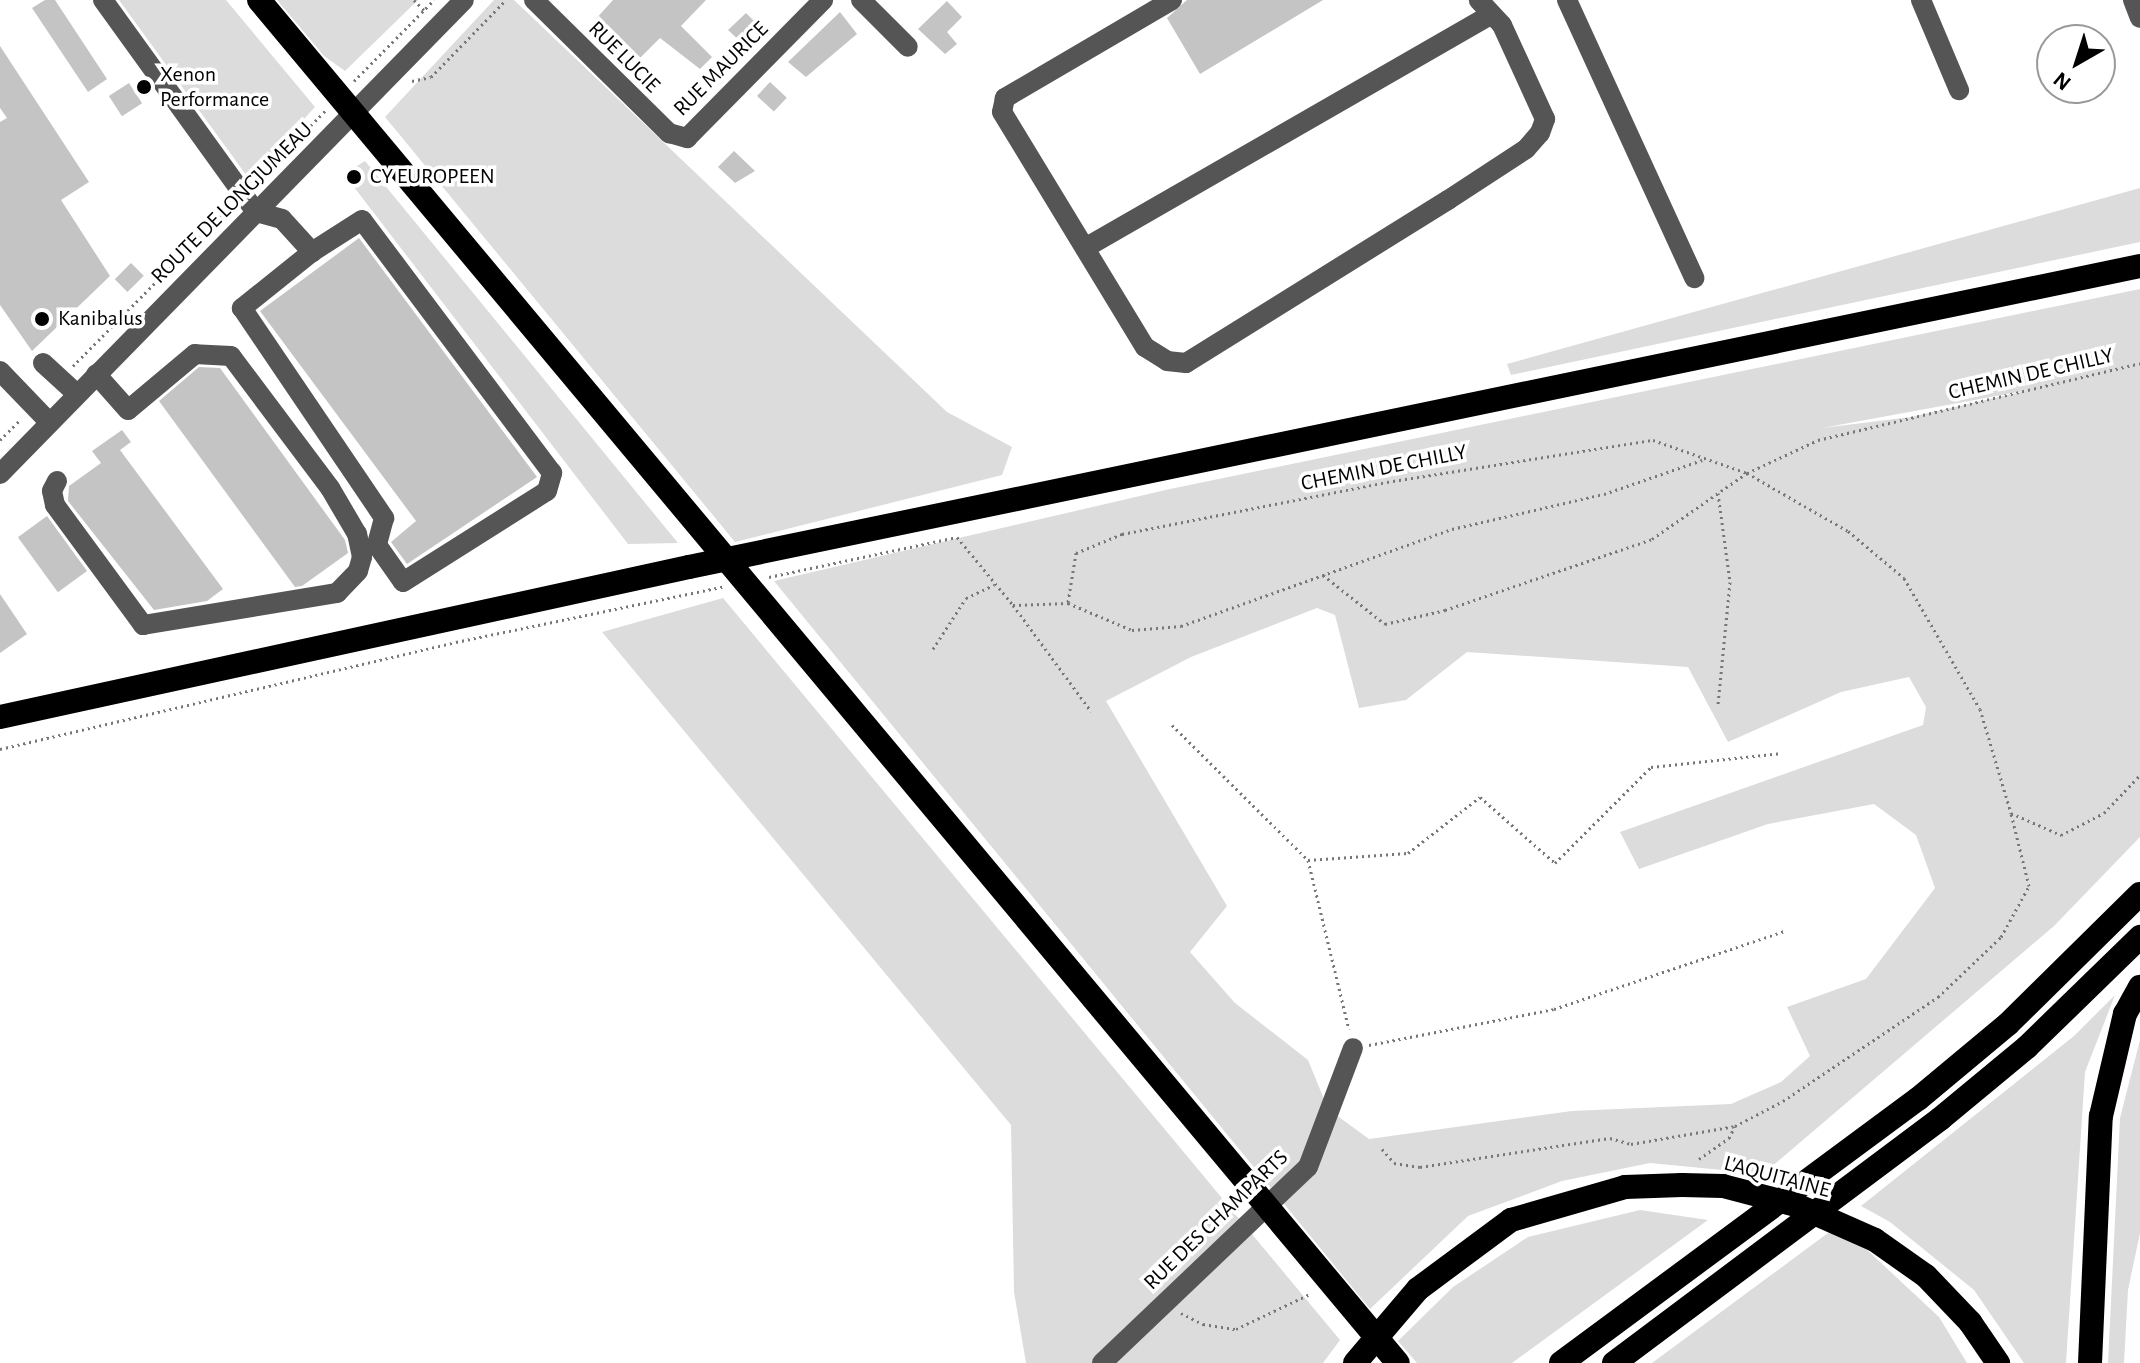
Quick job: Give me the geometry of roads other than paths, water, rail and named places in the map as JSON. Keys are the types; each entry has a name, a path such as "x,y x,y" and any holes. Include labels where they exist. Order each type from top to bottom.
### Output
{"highway":[{"path":"249,0 321,80"},
{"path":"259,0 321,80 706,542 751,587 1285,1234 1323,1290 1386,1363"},
{"path":"0,717 689,567 2140,266"},
{"path":"1561,1363 1929,1090 2008,1024 2140,894"},
{"path":"1614,1363 1940,1119 2037,1037 2140,937"},
{"path":"2090,1363 2101,1116 2125,1014 2140,987"},
{"name":"L'AQUITAINE","path":"1355,1363 1418,1289 1511,1220 1625,1187 1682,1185 1723,1186 1825,1215 1875,1240 1926,1276 1970,1322 1998,1363"},
{"path":"1323,1290 1398,1363"}],"street":[{"path":"103,0 256,212 282,219 312,252"},
{"name":"ROUTE DE LONGJUMEAU","path":"0,474 464,0"},
{"name":"RUE LUCIE","path":"534,0 669,133 687,138"},
{"name":"RUE MAURICE","path":"687,138 823,0"},
{"path":"861,0 908,47"},
{"path":"1085,248 1486,7 1502,25 1545,119 1526,149 1186,363 1167,361 1145,347 1002,112 1002,103 1172,0"},
{"path":"1567,0 1694,278"},
{"path":"1921,0 1959,90"},
{"path":"2133,0 2140,18"},
{"path":"362,220 552,473 547,491 403,582 377,545 384,518 242,308 312,252 362,220"},
{"path":"57,481 52,491 55,505 143,625 337,593 358,571 362,557 357,534 322,477 231,356 195,354 128,410 96,374"},
{"path":"43,363 77,394"},
{"path":"0,371 49,422"},
{"name":"RUE DES CHAMPARTS","path":"1102,1363 1308,1167 1353,1048"}],"place":[{"name":"Xenon Performance","path":"144,87"},
{"name":"CY EUROPEEN","path":"354,177"},
{"name":"Kanibalus","path":"42,319"}]}
